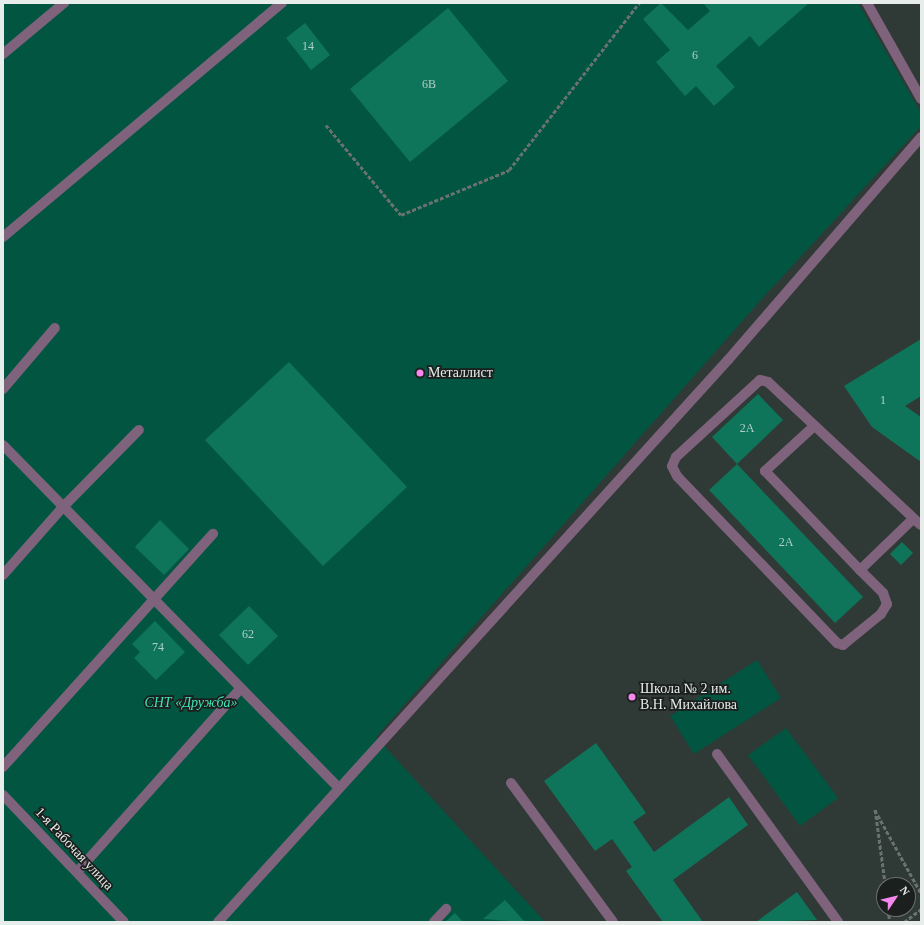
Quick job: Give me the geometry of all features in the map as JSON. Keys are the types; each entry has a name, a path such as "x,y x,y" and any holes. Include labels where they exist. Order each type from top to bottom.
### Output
{"street":[{"path":"3,54 64,3"},
{"path":"3,237 282,3"},
{"path":"867,3 921,99"},
{"path":"218,922 728,360 921,137"},
{"path":"3,389 55,328"},
{"path":"812,428 766,471 860,570 883,593 887,604 881,614 843,645 837,642 682,482 672,466 676,457 760,380 768,382 812,428 917,522 860,570"},
{"path":"3,575 63,507 139,430"},
{"path":"3,446 339,788"},
{"path":"3,767 152,597 214,534"},
{"path":"77,872 241,688"},
{"path":"717,754 838,922"},
{"path":"511,782 613,922"},
{"name":"1-я Рабочая улица","path":"3,795 124,922"},
{"path":"434,922 446,909"}],"path":[{"path":"326,125 401,215 509,170 639,3"},
{"path":"884,877 875,810 912,877"},
{"path":"916,884 921,893"},
{"path":"904,922 921,909"}],"green space":[{"name":"СНТ «Дружба»","path":"3,3 858,3 921,113 921,126 760,301 376,737 545,922 3,922"},
{"path":"757,660 781,698 694,754 670,716"},
{"path":"786,728 838,798 800,826 748,755"}],"building":[{"path":"661,3 688,30 710,11 703,3 809,3 759,47 750,36 716,66 735,87 714,106 696,86 685,96 656,62 670,50 643,19"},
{"path":"448,8 508,81 410,162 350,89"},
{"path":"305,23 330,55 311,70 286,38"},
{"path":"921,339 921,396 905,406 921,417 921,462 872,427 844,386"},
{"path":"289,362 407,487 323,566 205,440"},
{"path":"758,394 783,420 737,464 712,437"},
{"path":"737,464 863,597 835,623 709,490"},
{"path":"160,520 189,549 164,575 135,547"},
{"path":"902,542 913,553 901,565 890,554"},
{"path":"249,606 278,636 248,665 219,635"},
{"path":"155,621 185,652 156,680 134,658 140,652 132,644"},
{"path":"596,743 646,813 633,822 654,852 729,797 748,825 673,880 703,922 663,922 626,871 632,867 612,839 595,851 544,781"},
{"path":"797,892 817,920 756,922"},
{"path":"505,900 525,922 483,919"},
{"path":"455,913 463,922 445,922"}],"place":[{"name":"Металлист","path":"420,373"},
{"name":"Школа № 2 им. В.Н. Михайлова","path":"632,697"}]}
